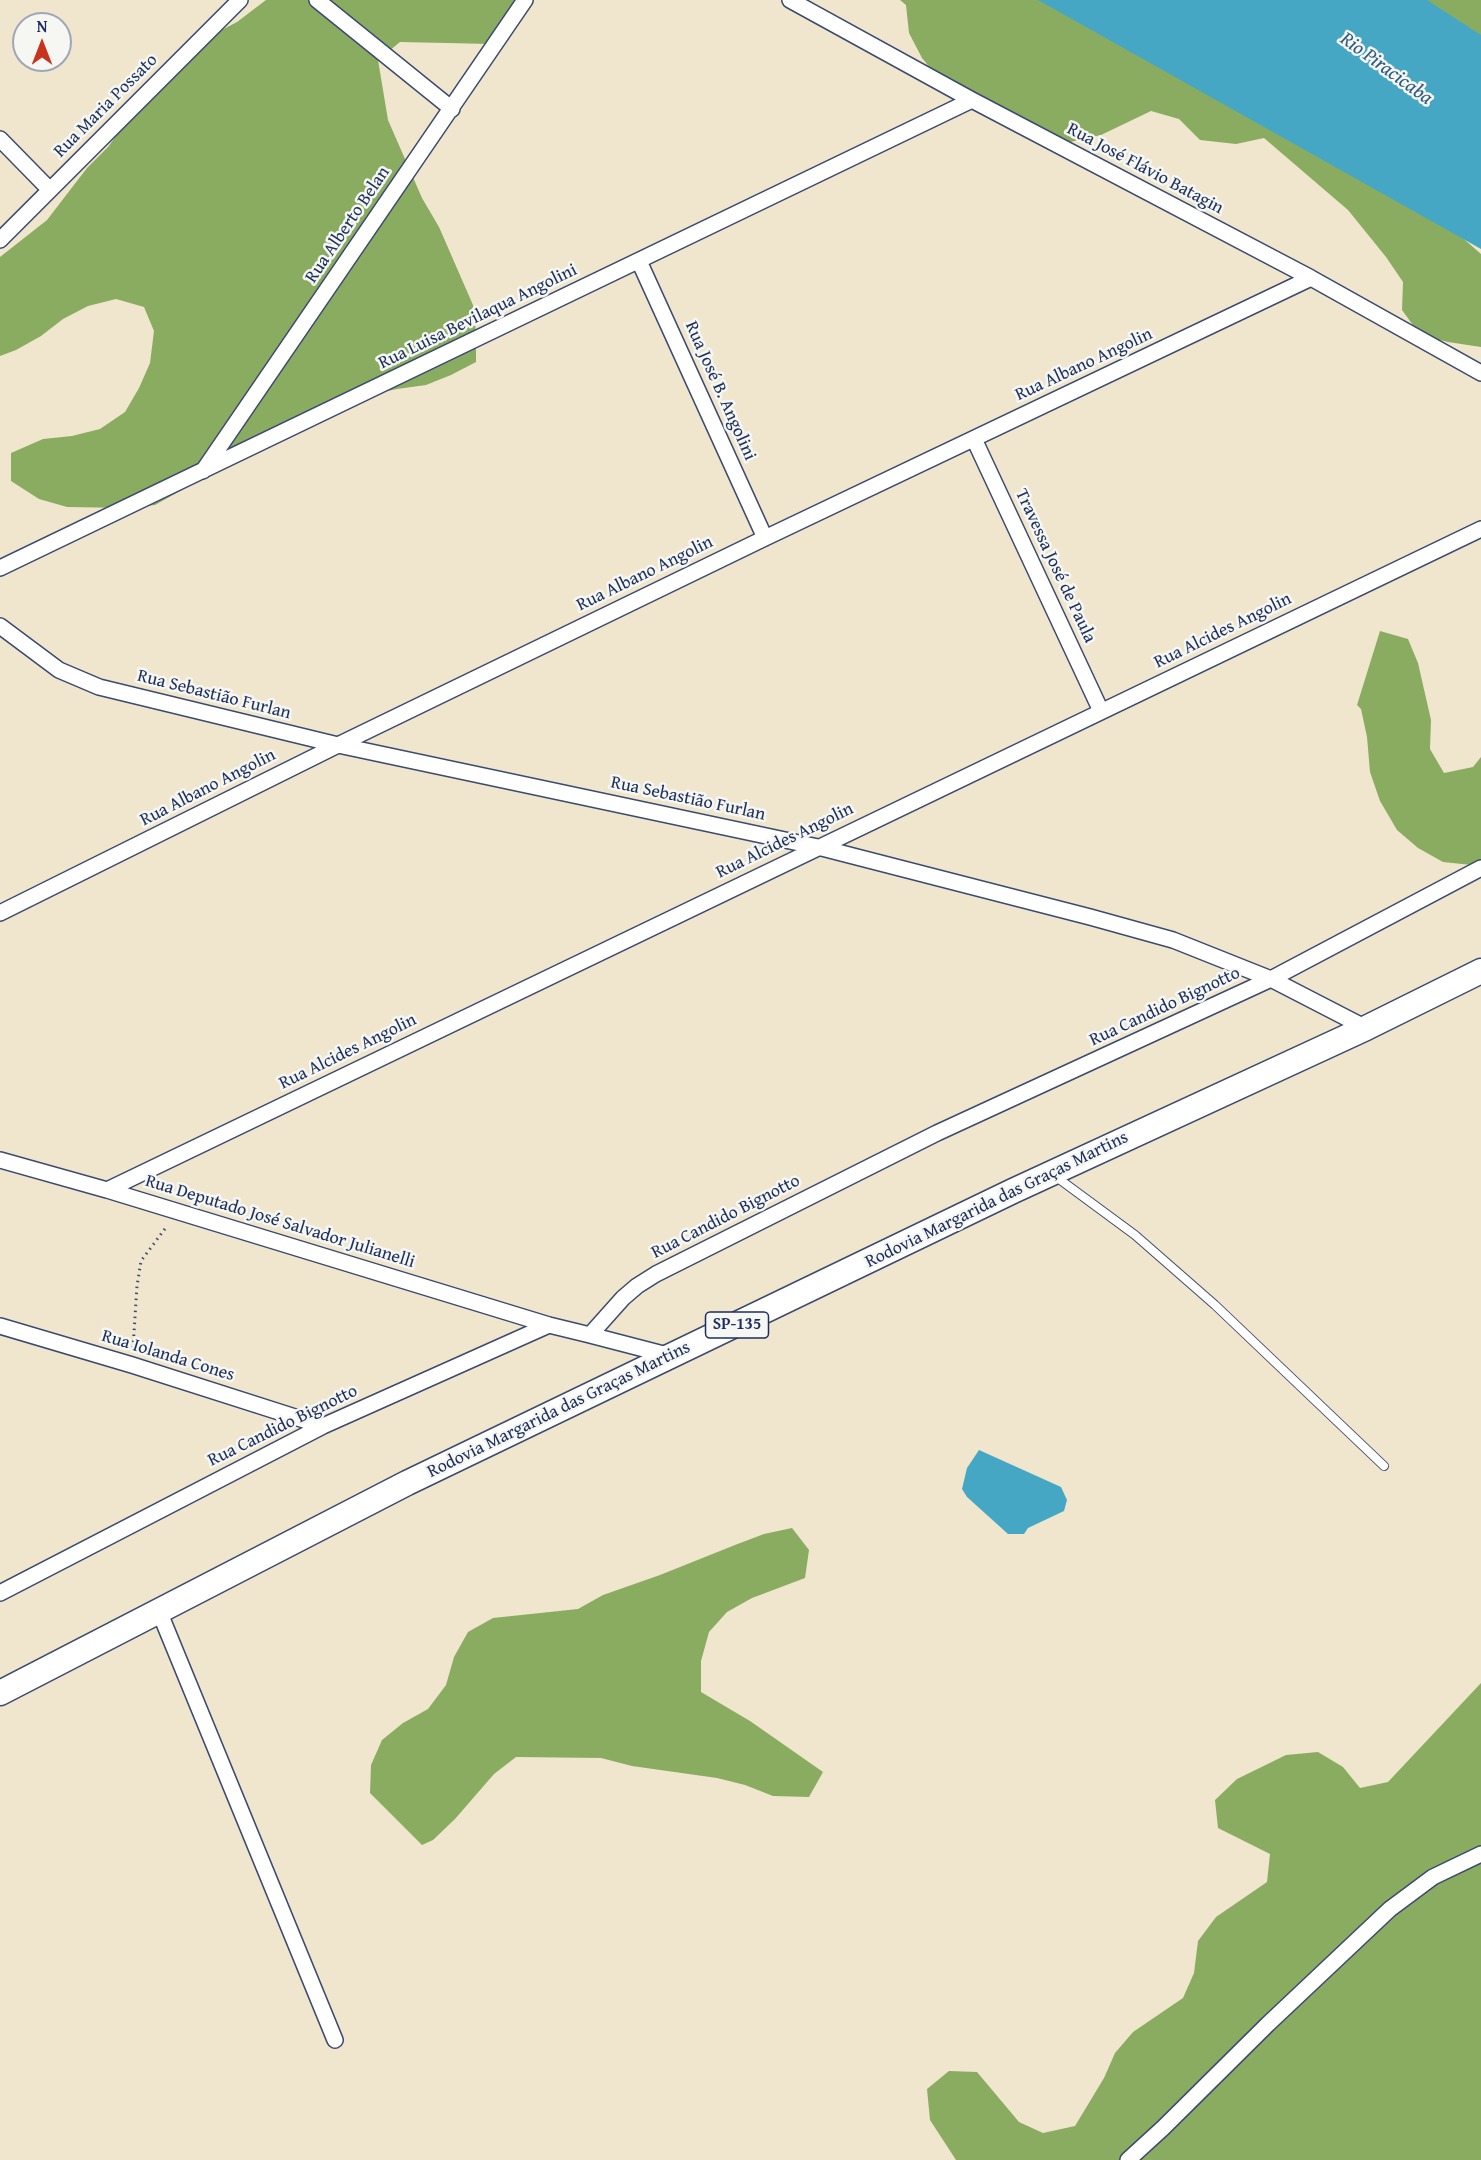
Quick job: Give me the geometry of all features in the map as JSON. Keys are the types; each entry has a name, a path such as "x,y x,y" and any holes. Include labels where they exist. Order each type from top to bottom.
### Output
{"main road":[{"name":"Rodovia Margarida das Graças Martins","path":"0,1693 407,1483 1051,1173 1366,1028 1481,971"}],"street":[{"name":"Rua Maria Possato","path":"0,240 240,0"},
{"path":"317,0 452,109"},
{"name":"Rua Alberto Belan","path":"203,471 525,0"},
{"name":"Rua José Flávio Batagin","path":"790,0 972,100 1311,278 1481,373"},
{"name":"Rua Luisa Bevilaqua Angolini","path":"0,568 972,100"},
{"path":"0,139 49,189"},
{"name":"Rua José B. Angolini","path":"639,261 765,538"},
{"name":"Rua Albano Angolin","path":"0,913 338,745 765,538 1311,278"},
{"name":"Travessa José de Paula","path":"974,439 1101,711"},
{"name":"Rua Alcides Angolin","path":"107,1190 1481,529"},
{"name":"Rua Sebastião Furlan","path":"0,626 59,670 86,682 338,745 818,847 1142,931 1222,958 1271,979 1366,1028"},
{"name":"Rua Candido Bignotto","path":"590,1335 623,1298 656,1274 937,1133 1271,979 1481,868"},
{"name":"Rua Deputado José Salvador Julianelli","path":"0,1160 177,1211 549,1325"},
{"path":"549,1325 672,1356"},
{"name":"Rua Candido Bignotto","path":"0,1593 323,1426 549,1325"},
{"name":"Rua Iolanda Cones","path":"0,1326 323,1426"},
{"path":"159,1611 335,2040"},
{"path":"1128,2160 1390,1909 1433,1877 1481,1854"}],"lane":[{"path":"1051,1173 1157,1253 1224,1313 1384,1466"}],"path":[{"path":"132,1365 137,1286 141,1261 177,1211"}],"green space":[{"path":"266,0 516,0 510,23 492,44 400,42 378,60 388,120 473,305 476,362 426,385 369,395 205,477 155,505 127,508 67,507 39,499 11,481 11,453 43,439 72,436 100,429 125,412 150,363 154,331 144,307 116,299 88,306 63,319 41,336 0,356 0,257 47,220 126,122 212,35 237,22"},
{"path":"900,0 1089,0 1457,233 1481,254 1481,347 1420,335 1402,310 1403,282 1386,257 1348,210 1264,138 1236,144 1200,140 1179,119 1151,111 1101,135 1070,142 1041,138 940,80 922,58 909,33 906,5"},
{"path":"1410,0 1481,0 1481,52"},
{"path":"1380,631 1408,639 1418,663 1431,720 1430,749 1444,773 1473,767 1481,757 1481,866 1443,862 1418,848 1397,830 1380,801 1370,772 1367,737 1361,709 1357,705"},
{"path":"792,1528 809,1550 805,1578 752,1598 727,1612 709,1632 701,1661 701,1692 750,1721 823,1772 809,1797 773,1796 745,1785 717,1778 632,1766 601,1758 516,1757 494,1774 455,1819 433,1840 422,1845 370,1793 371,1765 382,1740 403,1723 428,1709 446,1685 454,1657 468,1632 493,1618 578,1609 603,1595 764,1534"},
{"path":"1481,1683 1481,2160 956,2160 930,2120 927,2089 949,2071 977,2072 1019,2122 1043,2133 1075,2126 1104,2078 1115,2053 1133,2032 1183,1998 1194,1973 1198,1941 1216,1917 1267,1882 1270,1854 1218,1828 1215,1800 1237,1779 1286,1755 1318,1752 1343,1767 1360,1788 1388,1782"}],"water":[{"name":"Rio Piracicaba","path":"1038,0 1427,0 1481,35 1481,249"},
{"path":"979,1450 1061,1487 1067,1500 1064,1511 1028,1528 1024,1534 1008,1534 967,1497 962,1489 967,1468"}]}
